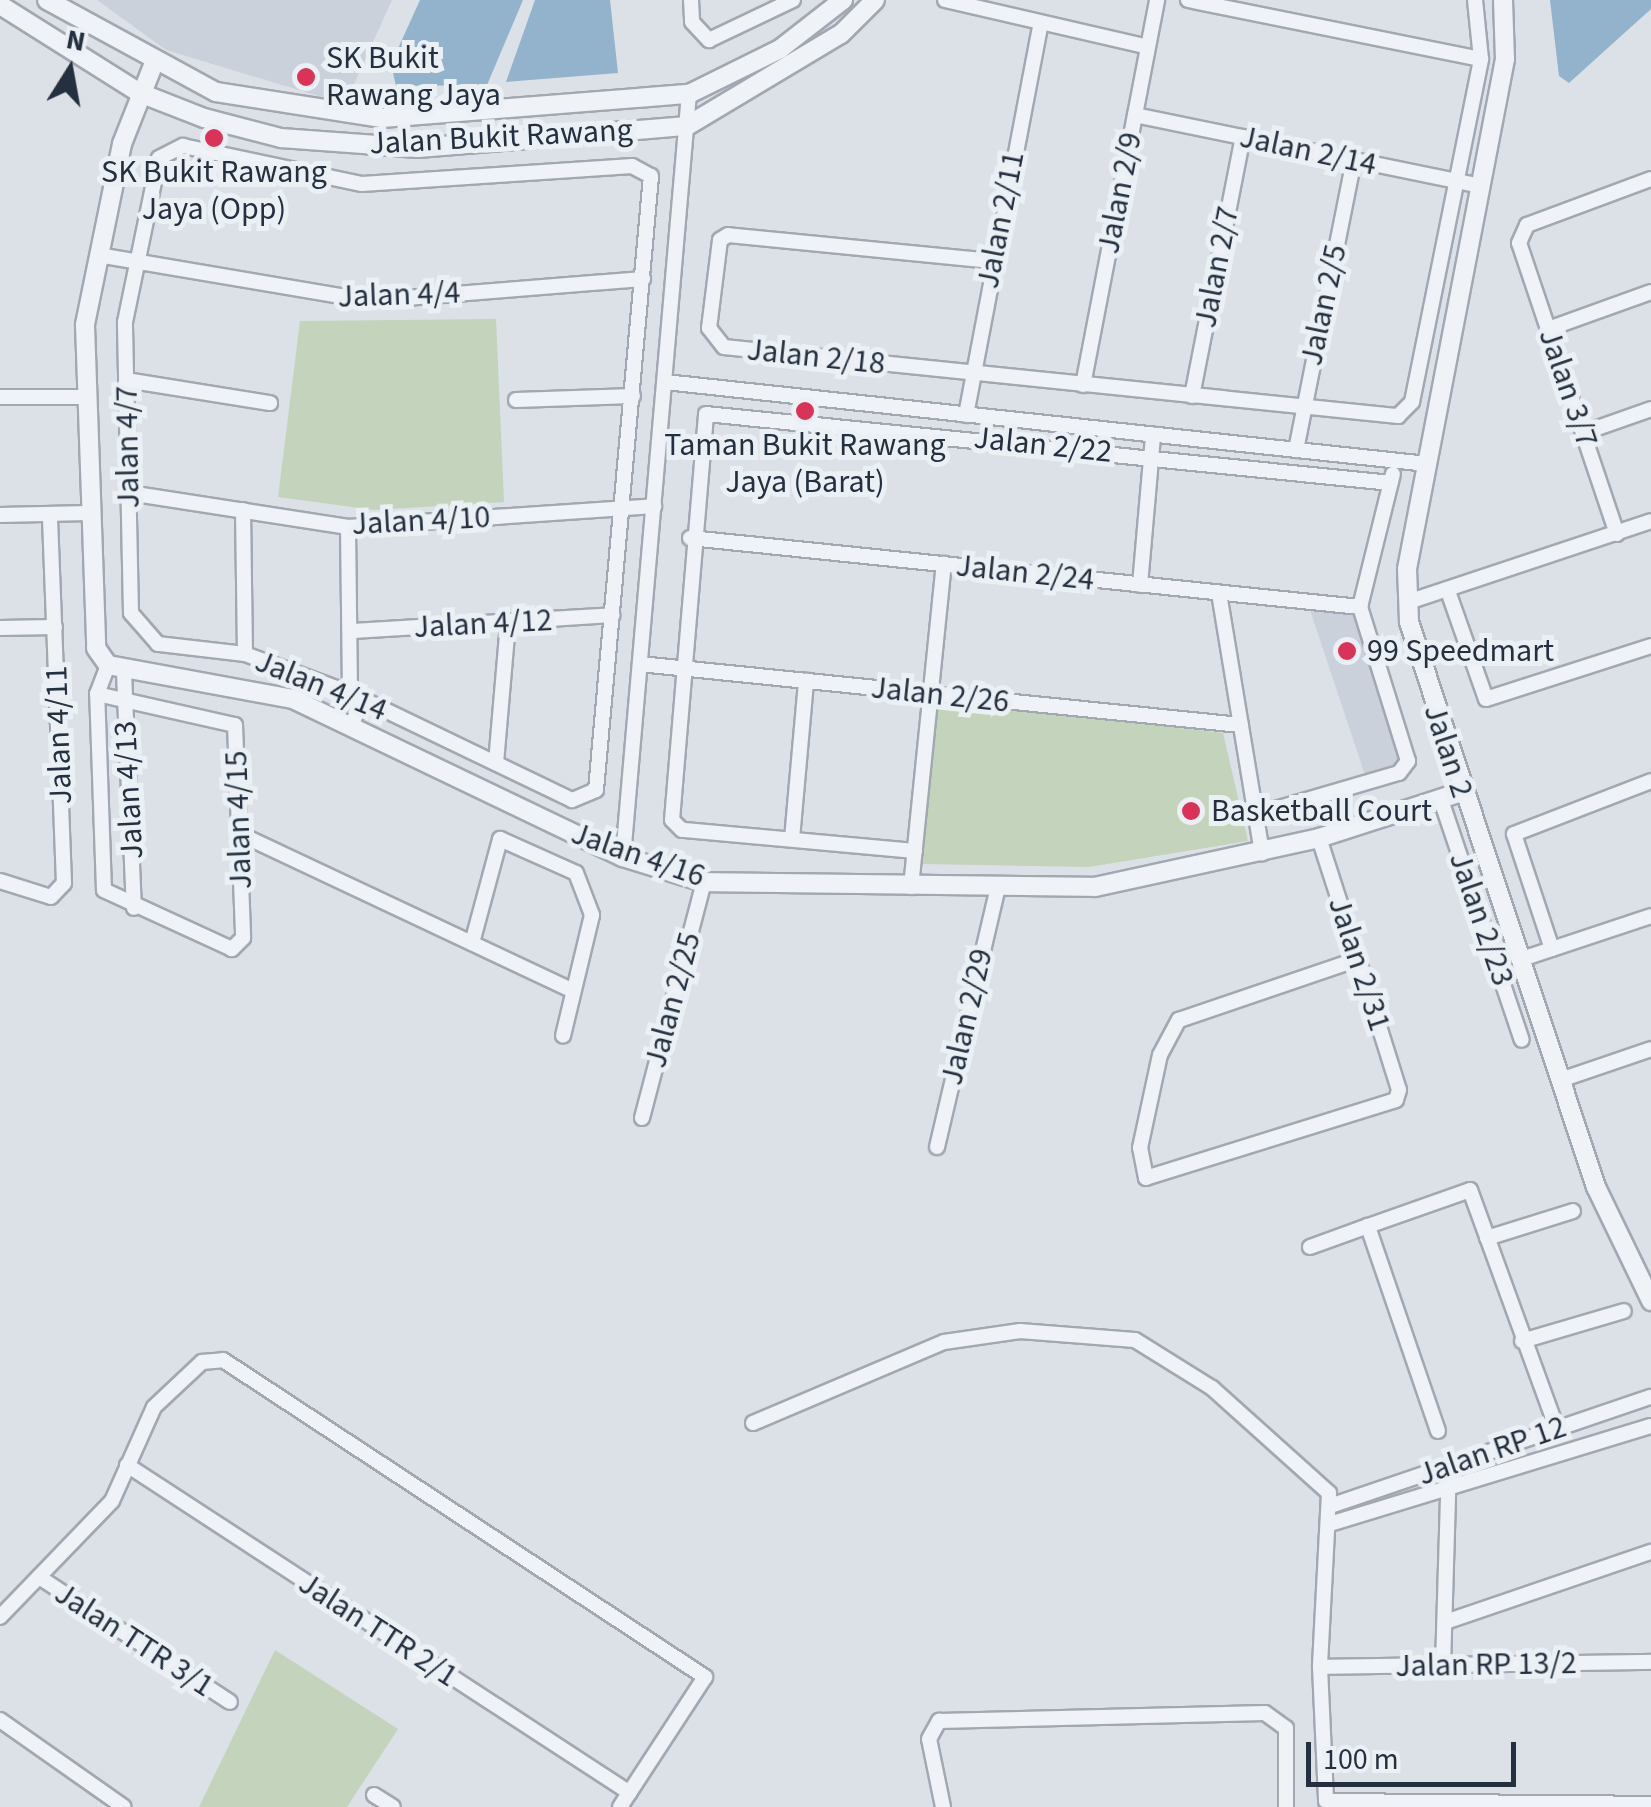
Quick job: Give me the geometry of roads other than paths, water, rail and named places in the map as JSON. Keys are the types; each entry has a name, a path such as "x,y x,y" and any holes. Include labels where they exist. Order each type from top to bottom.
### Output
{"street":[{"name":"Jalan Bukit Rawang","path":"48,0 154,62 247,102 382,118 689,94 780,49 843,0"},
{"path":"691,0 692,22 709,40 793,0"},
{"name":"Jalan Bukit Rawang","path":"0,5 140,93 280,138 370,146 688,126 841,34 876,0"},
{"path":"945,0 1040,26 1148,47"},
{"name":"Jalan 2/9","path":"1083,385 1157,0"},
{"path":"1188,0 1481,59"},
{"path":"972,373 1389,420 1406,410 1481,59 1475,0"},
{"name":"Jalan 2","path":"1502,0 1506,59 1427,464 1408,602 1413,646 1611,1227 1651,1301"},
{"name":"Jalan 2/11","path":"966,415 992,261 1040,26"},
{"path":"134,908 104,890 98,694 116,669 96,648 83,397 98,255 140,93 154,62"},
{"path":"623,857 689,94"},
{"name":"Jalan 2/14","path":"1134,115 1481,186"},
{"name":"Jalan 2/7","path":"1192,396 1243,137"},
{"name":"Jalan 4/7","path":"144,628 131,613 126,380 136,262 159,158 183,146 362,184 632,166 651,176 643,279"},
{"name":"Jalan 2/5","path":"1296,450 1354,160"},
{"name":"Jalan 3/7","path":"1616,534 1519,243 1527,225 1651,179"},
{"name":"Jalan 2/18","path":"972,373 724,347 708,328 720,240 728,235 992,261"},
{"name":"Jalan 4/4","path":"98,255 369,301 643,279"},
{"path":"613,615 643,279"},
{"path":"1548,329 1651,292"},
{"path":"126,380 270,403"},
{"path":"665,382 1427,464"},
{"path":"516,400 633,396"},
{"path":"0,398 83,397"},
{"path":"1583,433 1651,409"},
{"name":"Jalan 2/22","path":"690,538 699,422 720,410 1391,483"},
{"path":"1140,584 1153,435"},
{"path":"1255,815 1399,773 1410,748 1360,607 1395,461"},
{"name":"Jalan 4/10","path":"129,493 348,528 654,506"},
{"path":"243,510 245,654"},
{"path":"0,515 88,513"},
{"name":"Jalan 4/11","path":"0,882 51,897 64,882 50,514"},
{"path":"1408,602 1449,594 1651,521"},
{"path":"348,528 356,696 351,726"},
{"path":"690,538 672,820 682,830 914,851"},
{"name":"Jalan 2/24","path":"690,538 1360,607"},
{"path":"911,887 944,564"},
{"path":"1219,593 1262,853"},
{"path":"1449,594 1486,699 1651,646"},
{"name":"Jalan 4/14","path":"144,628 158,644 245,654 356,696 572,800 596,790 613,615"},
{"name":"Jalan 4/12","path":"353,631 613,615"},
{"path":"496,763 508,623"},
{"path":"0,628 55,627"},
{"name":"Jalan 2/26","path":"640,664 1240,726"},
{"name":"Jalan 4/13","path":"116,669 124,699 134,908"},
{"name":"Jalan 4/16","path":"116,669 293,699 623,857 704,882 1095,887 1262,853 1461,792"},
{"path":"792,840 806,681"},
{"name":"Jalan 4/15","path":"98,694 233,722 242,835 243,938 221,947 134,908"},
{"path":"1552,950 1514,834 1651,781"},
{"name":"Jalan 2/23","path":"1440,798 1522,1040"},
{"path":"242,835 573,991"},
{"path":"472,943 493,848 512,838 576,873 592,900 563,1036"},
{"name":"Jalan 2/31","path":"1319,838 1358,959 1399,1090 1393,1103 1146,1178 1140,1148 1160,1055 1179,1020 1358,959"},
{"name":"Jalan 2/25","path":"642,1118 704,882"},
{"name":"Jalan 2/29","path":"937,1147 998,887"},
{"path":"1519,960 1651,916"},
{"path":"1560,1080 1651,1049"},
{"path":"1310,1247 1470,1190 1557,1430"},
{"path":"1487,1238 1573,1211"},
{"path":"1368,1226 1438,1431"},
{"path":"1522,1341 1624,1312"},
{"path":"753,1424 944,1342 1020,1330 1135,1340 1298,1458 1333,1505 1320,1667 1326,1801 1651,1804"},
{"path":"0,1616 102,1513 154,1408 202,1362 224,1360 705,1677 620,1807"},
{"name":"Jalan RP 12","path":"1333,1505 1651,1397"},
{"path":"1332,1523 1448,1493 1651,1426"},
{"name":"Jalan TTR 2/1","path":"128,1465 630,1793"},
{"path":"1444,1666 1448,1493"},
{"path":"1444,1622 1651,1552"},
{"name":"Jalan TTR 3/1","path":"39,1577 230,1702"},
{"name":"Jalan RP 13/2","path":"1320,1667 1651,1662"},
{"path":"943,1807 929,1739 939,1721 1246,1714 1272,1714 1286,1728 1286,1807"},
{"path":"0,1720 124,1807"},
{"path":"374,1795 392,1807"}],"water":[{"path":"420,0 523,0 487,85 396,86 391,64"},
{"path":"535,0 610,0 618,73 506,82"},
{"path":"1550,0 1651,0 1651,9 1569,83 1559,76"}],"place":[{"name":"SK Bukit Rawang Jaya","path":"306,77"},
{"name":"SK Bukit Rawang Jaya (Opp)","path":"214,138"},
{"name":"Taman Bukit Rawang Jaya (Barat)","path":"805,411"},
{"name":"99 Speedmart","path":"1347,651"},
{"name":"Basketball Court","path":"1191,811"}]}
